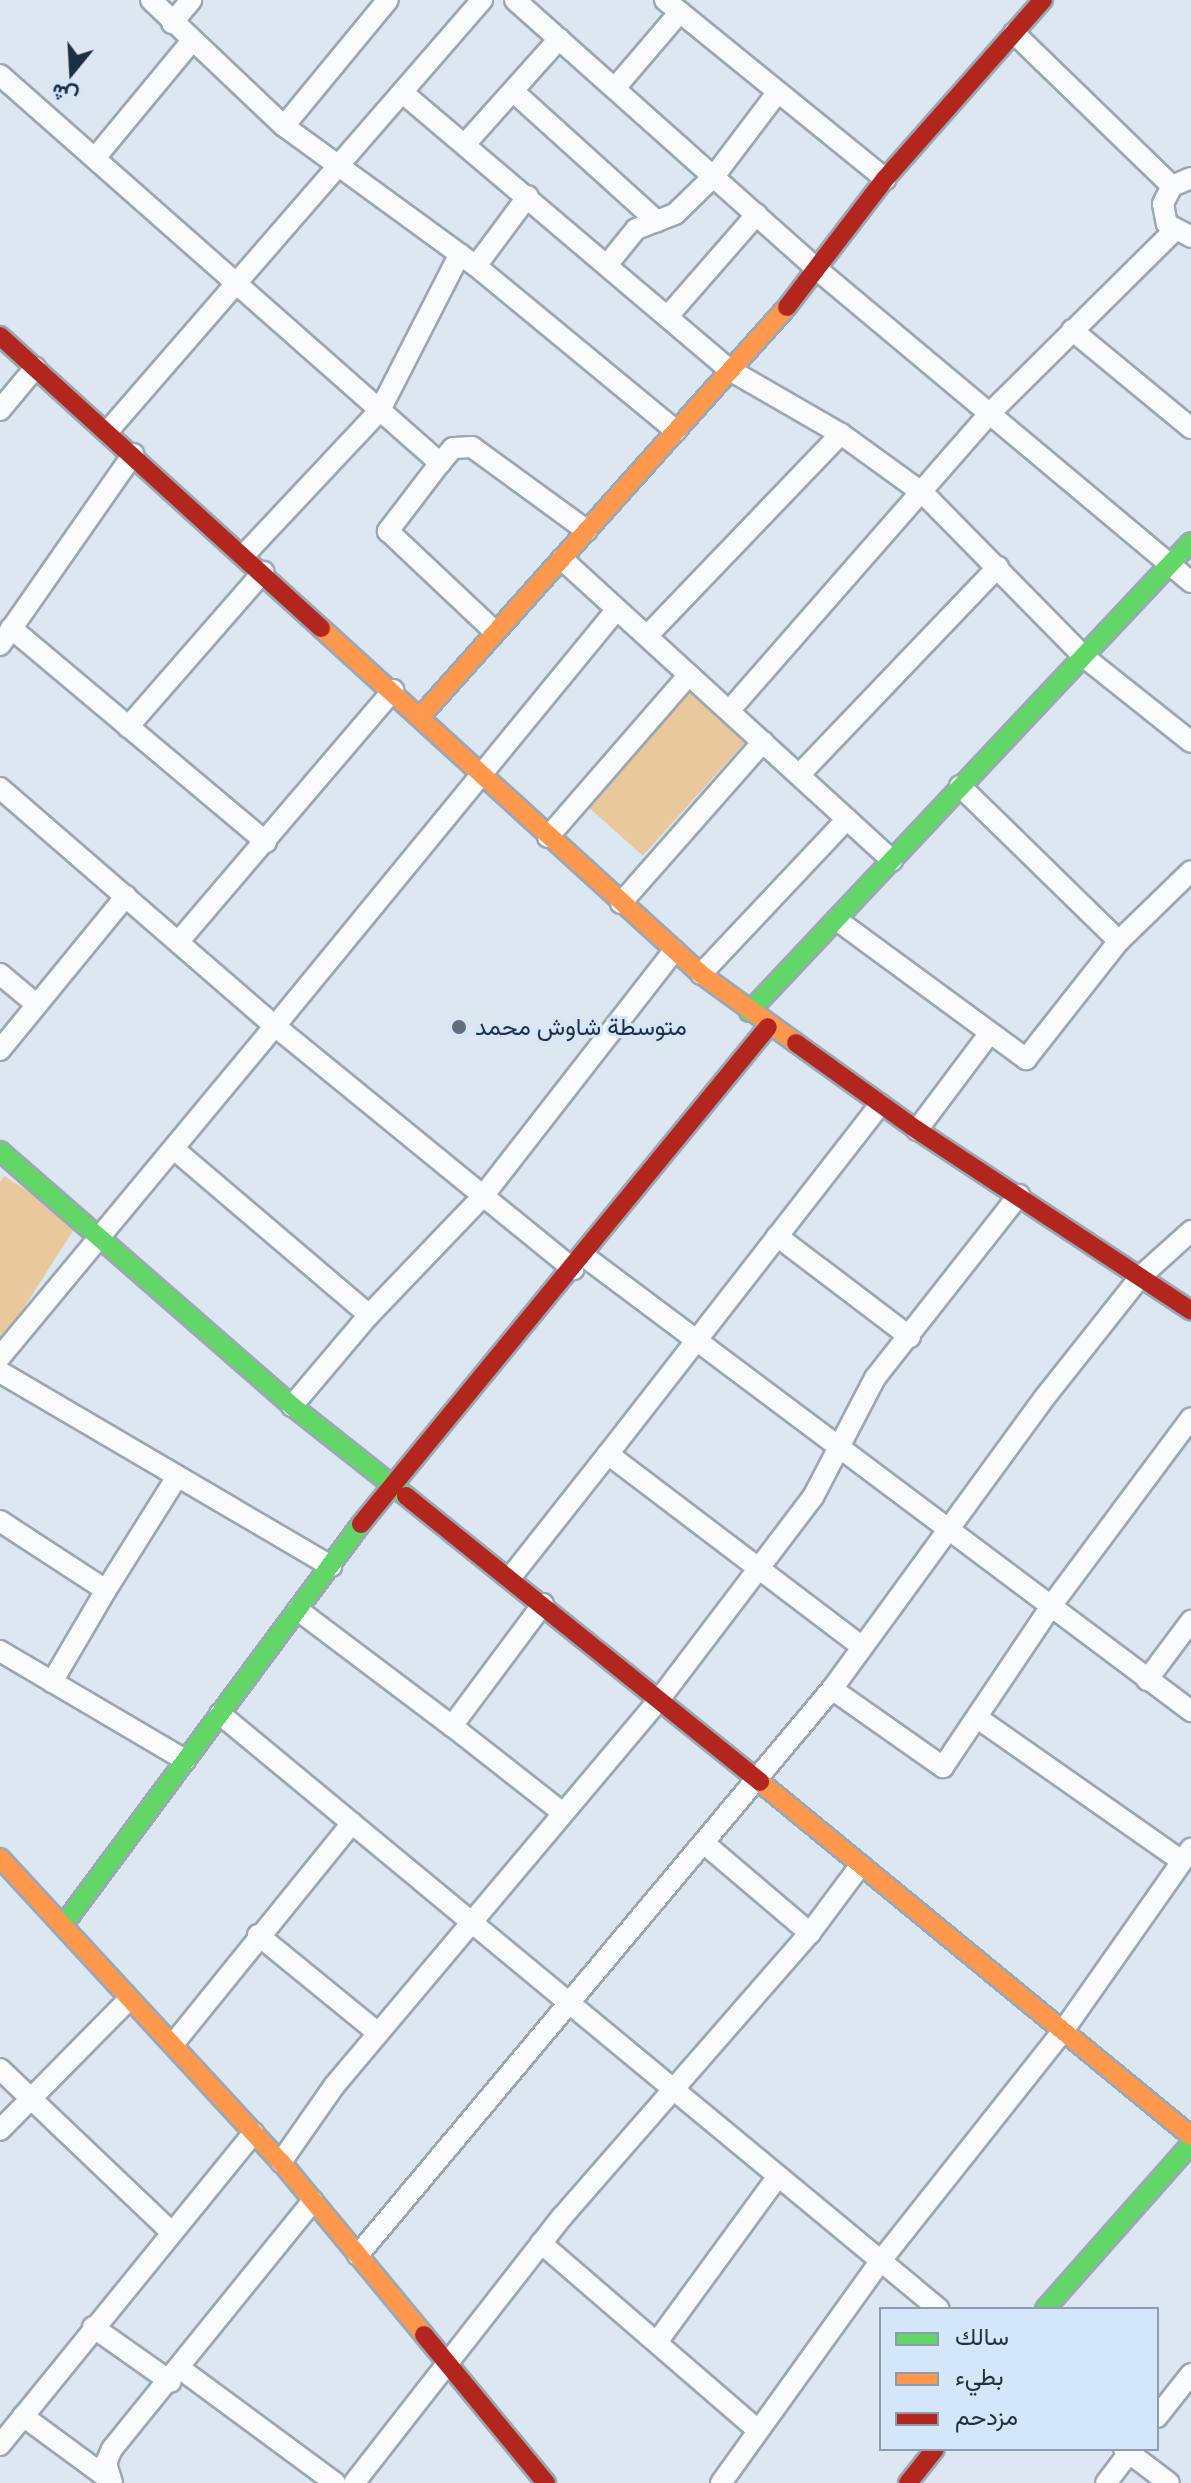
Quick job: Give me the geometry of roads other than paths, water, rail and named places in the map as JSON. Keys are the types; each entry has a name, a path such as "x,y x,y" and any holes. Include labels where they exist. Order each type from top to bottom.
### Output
{"street":[{"path":"151,0 191,42 284,126 338,169 468,260 676,431"},
{"path":"172,23 191,0"},
{"path":"284,126 388,0"},
{"path":"108,431 238,285 482,0"},
{"path":"515,0 715,175 819,271 1191,582"},
{"path":"420,717 819,271 885,179 1043,0"},
{"path":"615,88 672,6 885,179"},
{"path":"729,711 924,494 991,412 1072,330 1183,234 1163,214 1181,182 1014,33"},
{"path":"466,143 559,39"},
{"path":"95,158 191,42"},
{"path":"0,75 440,463"},
{"path":"514,92 657,221"},
{"path":"403,93 466,143 730,370 841,434 924,494 1083,656 1191,742"},
{"path":"607,265 636,229 675,214 715,175 777,93"},
{"path":"244,555 380,410 468,260 528,196"},
{"path":"668,316 757,214"},
{"path":"1072,330 1191,428"},
{"path":"0,336 393,690 548,837 701,974 768,1027 917,1130 1191,1311"},
{"path":"0,410 35,368"},
{"path":"647,636 841,434"},
{"path":"494,631 388,531 453,448 472,447 587,531"},
{"path":"133,454 6,636 128,727 266,842"},
{"path":"749,1012 1191,542"},
{"path":"562,559 892,860"},
{"path":"799,775 998,567"},
{"path":"128,727 263,572"},
{"path":"0,1357 617,609"},
{"path":"548,837 689,675"},
{"path":"179,941 393,690"},
{"path":"621,903 763,742"},
{"path":"960,786 1119,941"},
{"path":"0,788 275,1026 483,1196 695,1339 1191,1711"},
{"path":"701,974 847,819"},
{"path":"837,920 1026,1059 1119,941 1191,871"},
{"path":"0,1050 126,896"},
{"path":"292,1406 369,1315 483,1196 674,951"},
{"path":"0,974 36,1004"},
{"path":"64,1924 391,1484 578,1262 768,1027"},
{"path":"917,1130 989,1034"},
{"path":"510,1578 880,1104"},
{"path":"174,1149 369,1315"},
{"path":"0,1151 292,1406 543,1604 1063,2031 1187,2124 1110,2231"},
{"path":"281,2162 378,2033 658,1701 813,1497 843,1447 875,1378 1019,1195"},
{"path":"358,2255 832,1689 861,1646 952,1529 1045,1397 1140,1277 1191,1231"},
{"path":"777,1236 910,1337"},
{"path":"0,1372 331,1566"},
{"path":"832,1689 935,1765 943,1767 953,1759 1051,1606 1191,1418"},
{"path":"608,1454 861,1646"},
{"path":"52,1682 177,1477"},
{"path":"0,1521 106,1590"},
{"path":"452,1726 543,1604"},
{"path":"298,1610 563,1813"},
{"path":"1147,1680 1191,1621"},
{"path":"0,1651 185,1760"},
{"path":"220,1714 571,2002 776,2179 936,2307"},
{"path":"721,2483 879,2263 1063,2031 1186,1855 979,1719"},
{"path":"174,2043 258,1935 352,1823"},
{"path":"705,1844 810,1933"},
{"path":"1,1861 64,1924 128,2000 174,2043 281,2162 546,2483"},
{"path":"354,2483 444,2363 541,2243 810,1933 860,1866"},
{"path":"258,1935 378,2033"},
{"path":"0,2130 128,2000"},
{"path":"0,2069 170,2231"},
{"path":"0,2445 170,2231 254,2133"},
{"path":"1047,2307 1110,2231 1191,2144"},
{"path":"657,2342 776,2179"},
{"path":"111,2482 106,2463 112,2449 176,2376 313,2201"},
{"path":"541,2243 758,2430"},
{"path":"93,2327 176,2376 335,2483"},
{"path":"1159,2414 1191,2374"},
{"path":"23,2416 111,2482"},
{"path":"908,2483 933,2451"},
{"path":"1106,2483 1127,2451"},
{"path":"1129,2451 1169,2483"}],"place":[{"name":"متوسطة شاوش محمد","path":"459,1027"}]}
